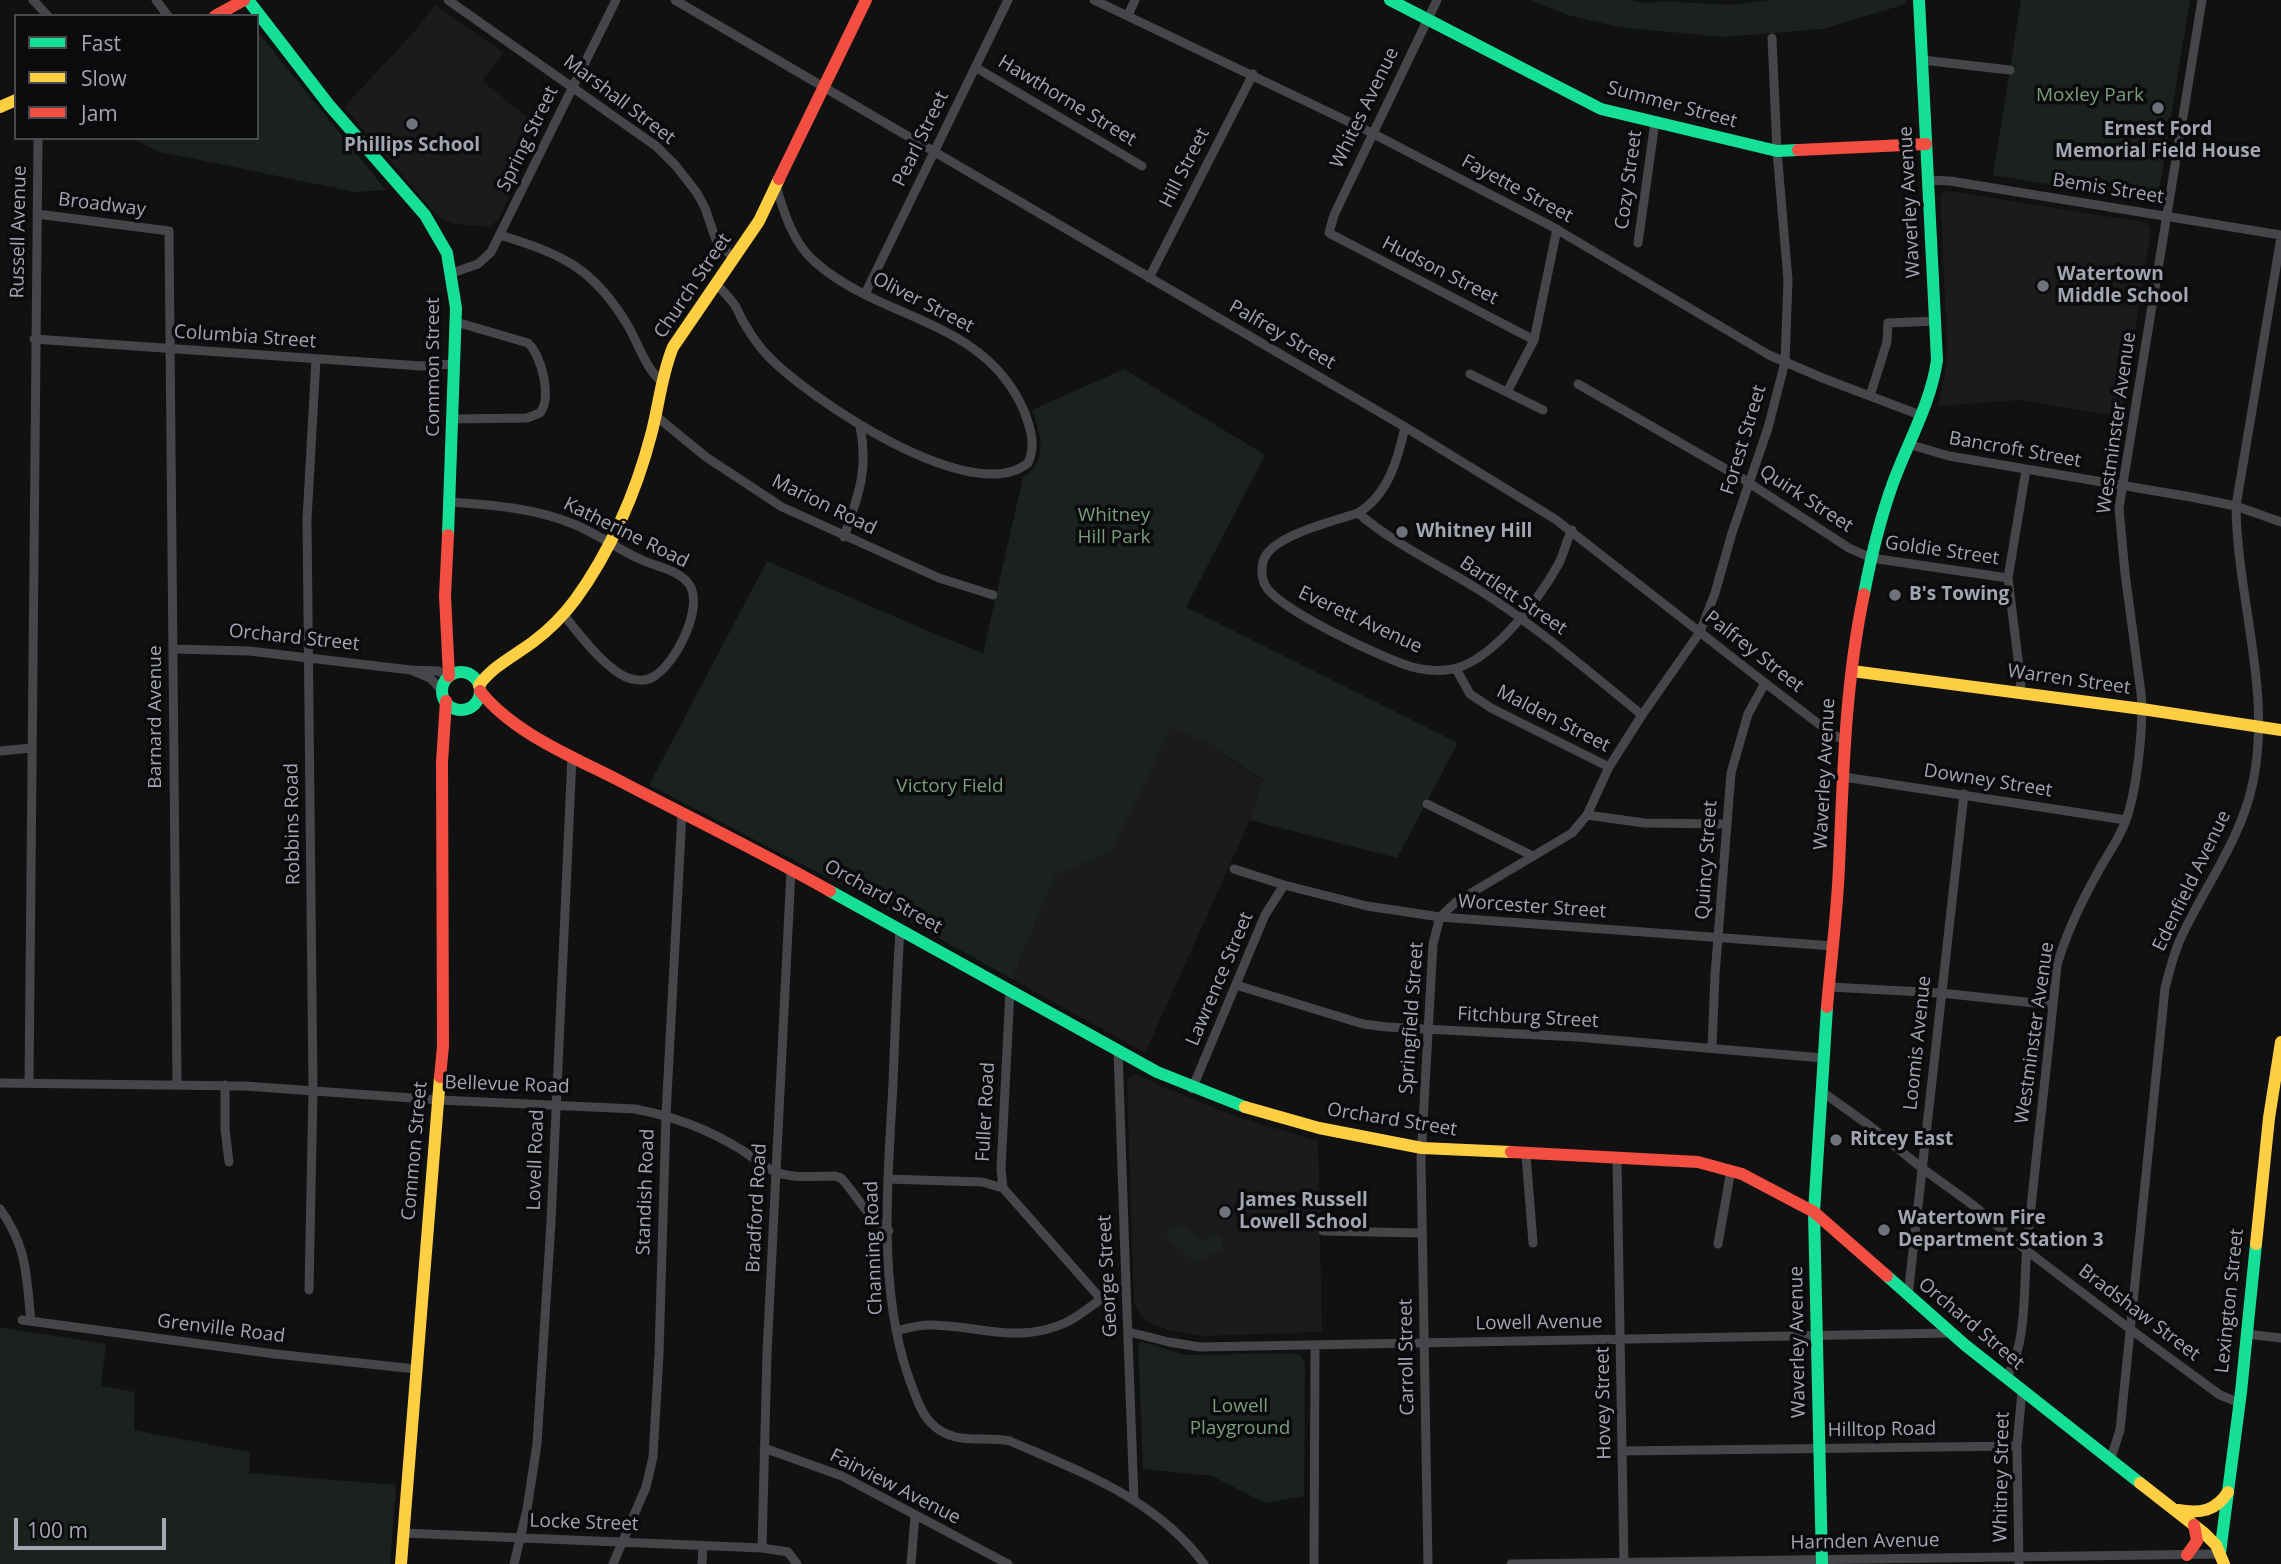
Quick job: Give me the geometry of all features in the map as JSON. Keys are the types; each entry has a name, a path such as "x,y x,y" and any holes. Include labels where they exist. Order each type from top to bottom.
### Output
{"main road":[{"path":"219,14 246,0"},
{"name":"Common Street","path":"246,0 257,14"},
{"name":"Church Street","path":"480,688 486,676 535,640 563,614 585,586 609,542 637,480 656,416 661,381 668,359 680,335 759,221 866,0"},
{"name":"Summer Street","path":"1390,0 1601,109 1777,151 1926,144"},
{"name":"Waverley Avenue","path":"1822,1563 1814,1212 1844,777 1844,740 1861,598 1871,558 1892,485 1936,374 1936,321 1919,0"},
{"name":"Common Street","path":"259,17 307,78 433,226 447,253 452,273 456,322 445,596 449,676"},
{"name":"Common Street","path":"447,636 454,655 466,673"},
{"name":"Church Street","path":"466,673 512,655"},
{"name":"Warren Street","path":"1852,671 2281,730"},
{"path":"443,740 466,709 477,700 480,688 474,678 466,673 449,676 444,696 453,708 466,709"},
{"name":"Orchard Street","path":"480,688 494,709 508,720 900,928 1192,1089 1244,1109 1349,1136 1422,1148 1698,1162 1731,1170 1770,1187 1814,1212 2006,1379 2175,1509 2213,1541 2221,1561"},
{"name":"Common Street","path":"401,1564 440,1100 444,1017 444,696"},
{"name":"Orchard Street","path":"466,709 508,720"},
{"name":"Lexington Street","path":"2221,1561 2281,1042"},
{"path":"2175,1509 2192,1513 2209,1511 2229,1492"},
{"path":"2187,1555 2197,1541 2194,1525"}],"street":[{"path":"33,0 46,14"},
{"name":"Marshall Street","path":"449,0 656,146 697,193 716,240 734,259"},
{"name":"Spring Street","path":"452,273 485,259 500,234 616,0"},
{"name":"Palfrey Street","path":"675,0 1405,427 1572,530 1832,734 1844,740"},
{"name":"Pearl Street","path":"866,294 1008,0"},
{"name":"Fayette Street","path":"1094,0 1253,74 1557,229 1769,355 1920,415"},
{"path":"1128,15 1135,0"},
{"name":"Whites Avenue","path":"1329,233 1334,215 1372,133 1437,0"},
{"name":"Westminster Avenue","path":"2006,1379 2015,1363 2019,1338 2057,965 2065,936 2079,905 2126,820 2138,750 2143,709 2119,521 2122,486 2202,0"},
{"name":"Forest Street","path":"1587,814 1609,767 1700,632 1768,428 1786,362 1787,279 1772,38"},
{"path":"1922,60 2010,70"},
{"name":"Hawthorne Street","path":"975,67 1142,166"},
{"name":"Hill Street","path":"1149,278 1253,74"},
{"name":"Cozy Street","path":"1638,243 1655,122"},
{"name":"Russell Avenue","path":"29,1083 38,140"},
{"name":"Bemis Street","path":"1928,180 1950,181 2281,236"},
{"name":"Oliver Street","path":"776,186 791,228 805,252 827,271 902,313 955,335 996,368 1015,394 1029,424 1033,444 1028,463 1017,470 1000,474 973,472 909,451 860,426"},
{"name":"Broadway","path":"37,214 169,231 171,349"},
{"path":"1507,392 1534,340 1557,229"},
{"name":"Hudson Street","path":"1329,233 1534,340"},
{"path":"500,234 559,256 591,278 616,307 646,364 661,381"},
{"name":"Edenfield Avenue","path":"2111,1458 2120,1430 2165,988 2180,941 2218,872 2246,808 2253,781 2258,727 2253,648 2243,590 2235,506 2281,236"},
{"path":"716,284 736,305 750,334 770,359 798,383 860,426 864,451 862,480 844,537"},
{"path":"1870,396 1887,342 1888,323 1936,321"},
{"path":"453,419 527,418 540,414 546,402 539,360 528,343 456,322"},
{"name":"Columbia Street","path":"34,339 421,366 454,364"},
{"name":"Barnard Avenue","path":"171,349 177,1085"},
{"name":"Robbins Road","path":"309,1290 313,1090 307,498 316,359"},
{"path":"1471,374 1543,410"},
{"name":"Quirk Street","path":"1577,384 1749,484 1849,548 1871,558"},
{"name":"Marion Road","path":"656,416 706,457 782,507 939,578 993,595"},
{"name":"Everett Avenue","path":"1405,427 1399,453 1387,481 1368,507 1291,537 1274,546 1265,555 1262,565 1265,586 1287,607 1411,667 1431,670 1456,668 1491,648 1519,619 1560,563 1572,530"},
{"name":"Bancroft Street","path":"1908,444 1949,456 2235,506 2281,522"},
{"path":"2019,692 2021,683 2008,578 2026,470"},
{"name":"Katherine Road","path":"450,502 527,509 563,520 641,560 676,574 689,584 695,600 693,618 668,663 651,678 629,679 614,669 563,614"},
{"name":"Bartlett Street","path":"1358,513 1377,529 1428,562 1475,587 1642,715"},
{"name":"Goldie Street","path":"1871,558 2008,578"},
{"name":"Orchard Street","path":"173,649 241,650 438,671 449,676"},
{"name":"Malden Street","path":"1456,668 1470,694 1491,708 1609,767"},
{"name":"Orchard Street","path":"411,670 430,678 444,696"},
{"name":"Quincy Street","path":"1712,1047 1731,773 1748,714 1765,682"},
{"path":"0,751 32,748"},
{"name":"Lovell Road","path":"514,1564 527,1508 537,1444 551,1222 572,756"},
{"name":"Downey Street","path":"1844,777 2126,820"},
{"name":"Loomis Avenue","path":"1908,1296 1964,794"},
{"path":"1427,804 1533,856"},
{"name":"Standish Road","path":"613,1564 646,1488 653,1457 666,1115 682,813"},
{"path":"1587,814 1644,823 1726,824"},
{"name":"Springfield Street","path":"1422,1148 1433,944 1440,918 1456,902 1473,891 1572,833 1587,814"},
{"name":"Worcester Street","path":"1234,869 1367,906 1440,918 1833,946"},
{"name":"Bradford Road","path":"762,1548 764,1448 791,870"},
{"name":"Lawrence Street","path":"1192,1089 1265,915 1284,885"},
{"name":"Channing Road","path":"900,928 888,1180 890,1293 896,1331 908,1377 918,1402 930,1422 948,1434 968,1440 996,1438 1010,1441 1134,1499 1169,1524 1204,1564"},
{"name":"Fitchburg Street","path":"1236,985 1363,1024 1577,1037 1824,1058"},
{"path":"1830,987 1941,993 2053,1005"},
{"name":"Fuller Road","path":"1010,990 1001,1168 1003,1188 1101,1298"},
{"name":"George Street","path":"1118,1050 1124,1286 1129,1332 1134,1499"},
{"name":"Bellevue Road","path":"0,1083 225,1085 440,1100 635,1108 666,1115 738,1147 776,1172 793,1176 835,1175 841,1178 876,1223 889,1231"},
{"path":"225,1085 225,1129 229,1162"},
{"name":"Bradshaw Street","path":"1821,1091 1973,1205 2026,1250 2130,1329 2220,1395 2240,1404"},
{"name":"Carroll Street","path":"1422,1148 1428,1564"},
{"path":"1526,1155 1533,1243"},
{"name":"Hovey Street","path":"1617,1157 1624,1563"},
{"path":"1718,1244 1731,1170"},
{"path":"888,1180 982,1182 1003,1188"},
{"name":"Grenville Road","path":"0,1209 13,1227 23,1253 27,1321 416,1369"},
{"path":"1324,1231 1422,1233"},
{"path":"896,1331 931,1325 1005,1334 1047,1330 1068,1322 1101,1298 1124,1286"},
{"name":"Lowell Avenue","path":"1129,1332 1200,1347 1951,1333"},
{"path":"2246,1334 2281,1338"},
{"path":"1311,1345 1314,1564"},
{"name":"Whitney Street","path":"2019,1560 2017,1446 2022,1391"},
{"name":"Hilltop Road","path":"1622,1451 2017,1446"},
{"name":"Fairview Avenue","path":"764,1448 842,1476 1009,1564"},
{"path":"911,1564 915,1516"},
{"name":"Locke Street","path":"404,1533 762,1548 788,1552 797,1564"},
{"path":"702,1564 703,1545"},
{"name":"Harnden Avenue","path":"1511,1564 1822,1563 2187,1555 2221,1561"}],"shaded area":[{"path":"435,5 504,53 482,81 541,128 498,220 489,227 456,224 438,217 344,107 416,30"},
{"name":"Watertown Middle School","path":"1948,191 2149,225 2151,231 2121,417 2021,400 1938,406 1946,368 1947,342 1940,196"},
{"path":"1172,727 1210,745 1263,781 1250,820 1145,1053 1012,979 1055,876 1112,851"},
{"name":"James Russell Lowell School","path":"1137,1074 1237,1117 1318,1141 1322,1332 1202,1336 1171,1331 1148,1322 1140,1315 1134,1302 1127,1081"}],"green space":[{"path":"1530,0 1630,0 1646,3 1664,1 1729,5 1773,0 1906,0 1906,4 1823,29 1722,37 1619,27 1571,16"},
{"name":"Moxley Park","path":"2021,0 2190,0 2159,192 2154,200 1993,175"},
{"path":"259,33 386,190 355,192 156,151 137,140 259,140"},
{"path":"1124,369 1265,455 1186,607 1458,743 1397,858 1250,820 1263,780 1210,745 1172,727 1112,851 1055,876 1012,979 871,900 649,785 767,561 983,653 1023,477 1037,463 1040,455 1040,438 1032,410"},
{"path":"1176,1224 1185,1227 1203,1242 1211,1235 1218,1236 1222,1240 1222,1249 1194,1262 1166,1237 1168,1229"},
{"path":"0,1327 106,1344 101,1386 135,1392 134,1430 250,1452 249,1473 396,1485 390,1564 0,1564"},
{"name":"Lowell Playground","path":"1143,1342 1185,1355 1293,1353 1301,1356 1305,1364 1304,1496 1265,1503 1212,1476 1143,1469 1138,1343"}],"traffic: fast":[{"path":"248,0 259,14"},
{"path":"1390,0 1601,109 1777,151 1798,150"},
{"path":"1864,594 1884,510 1924,407 1937,360 1919,0"},
{"path":"259,14 329,105 425,215 447,253 456,308 448,535"},
{"path":"461,672 474,678 480,691 474,704 461,710 448,704 442,691 448,678 461,672"},
{"path":"830,891 1157,1072 1245,1107"},
{"path":"1822,1564 1814,1212 1827,1007"},
{"path":"2220,1553 2241,1392 2256,1244"},
{"path":"1887,1276 1965,1345 2140,1483"}],"traffic: slow":[{"path":"0,107 14,101"},
{"path":"479,685 497,667 545,633 566,612 600,562 638,478 673,347 759,221 779,179"},
{"path":"1852,671 2281,730"},
{"path":"2256,1244 2269,1118 2281,1042"},
{"path":"401,1564 440,1077"},
{"path":"1245,1107 1319,1128 1422,1148 1511,1152"},
{"path":"2140,1483 2204,1533 2216,1545 2224,1564"},
{"path":"2178,1510 2207,1510 2228,1492"}],"traffic: jam":[{"path":"219,14 244,0"},
{"path":"779,179 866,0"},
{"path":"1798,150 1926,144"},
{"path":"448,535 445,596 449,676"},
{"path":"1827,1007 1838,885 1849,696 1864,594"},
{"path":"480,691 508,719 543,742 830,891"},
{"path":"440,1077 443,1046 442,762 446,701"},
{"path":"1511,1152 1698,1162 1742,1174 1814,1212 1887,1276"},
{"path":"2187,1555 2197,1541 2194,1525"}],"place":[{"name":"Ernest Ford Memorial Field House","path":"2158,108"},
{"name":"Phillips School","path":"412,124"},
{"name":"Watertown Middle School","path":"2043,286"},
{"name":"Whitney Hill","path":"1402,532"},
{"name":"B's Towing","path":"1895,595"},
{"name":"Ritcey East","path":"1836,1140"},
{"name":"James Russell Lowell School","path":"1225,1212"},
{"name":"Watertown Fire Department Station 3","path":"1884,1230"}],"park label":[{"name":"Whitney Hill Park","path":"1114,527"},
{"name":"Victory Field","path":"950,787"}]}
